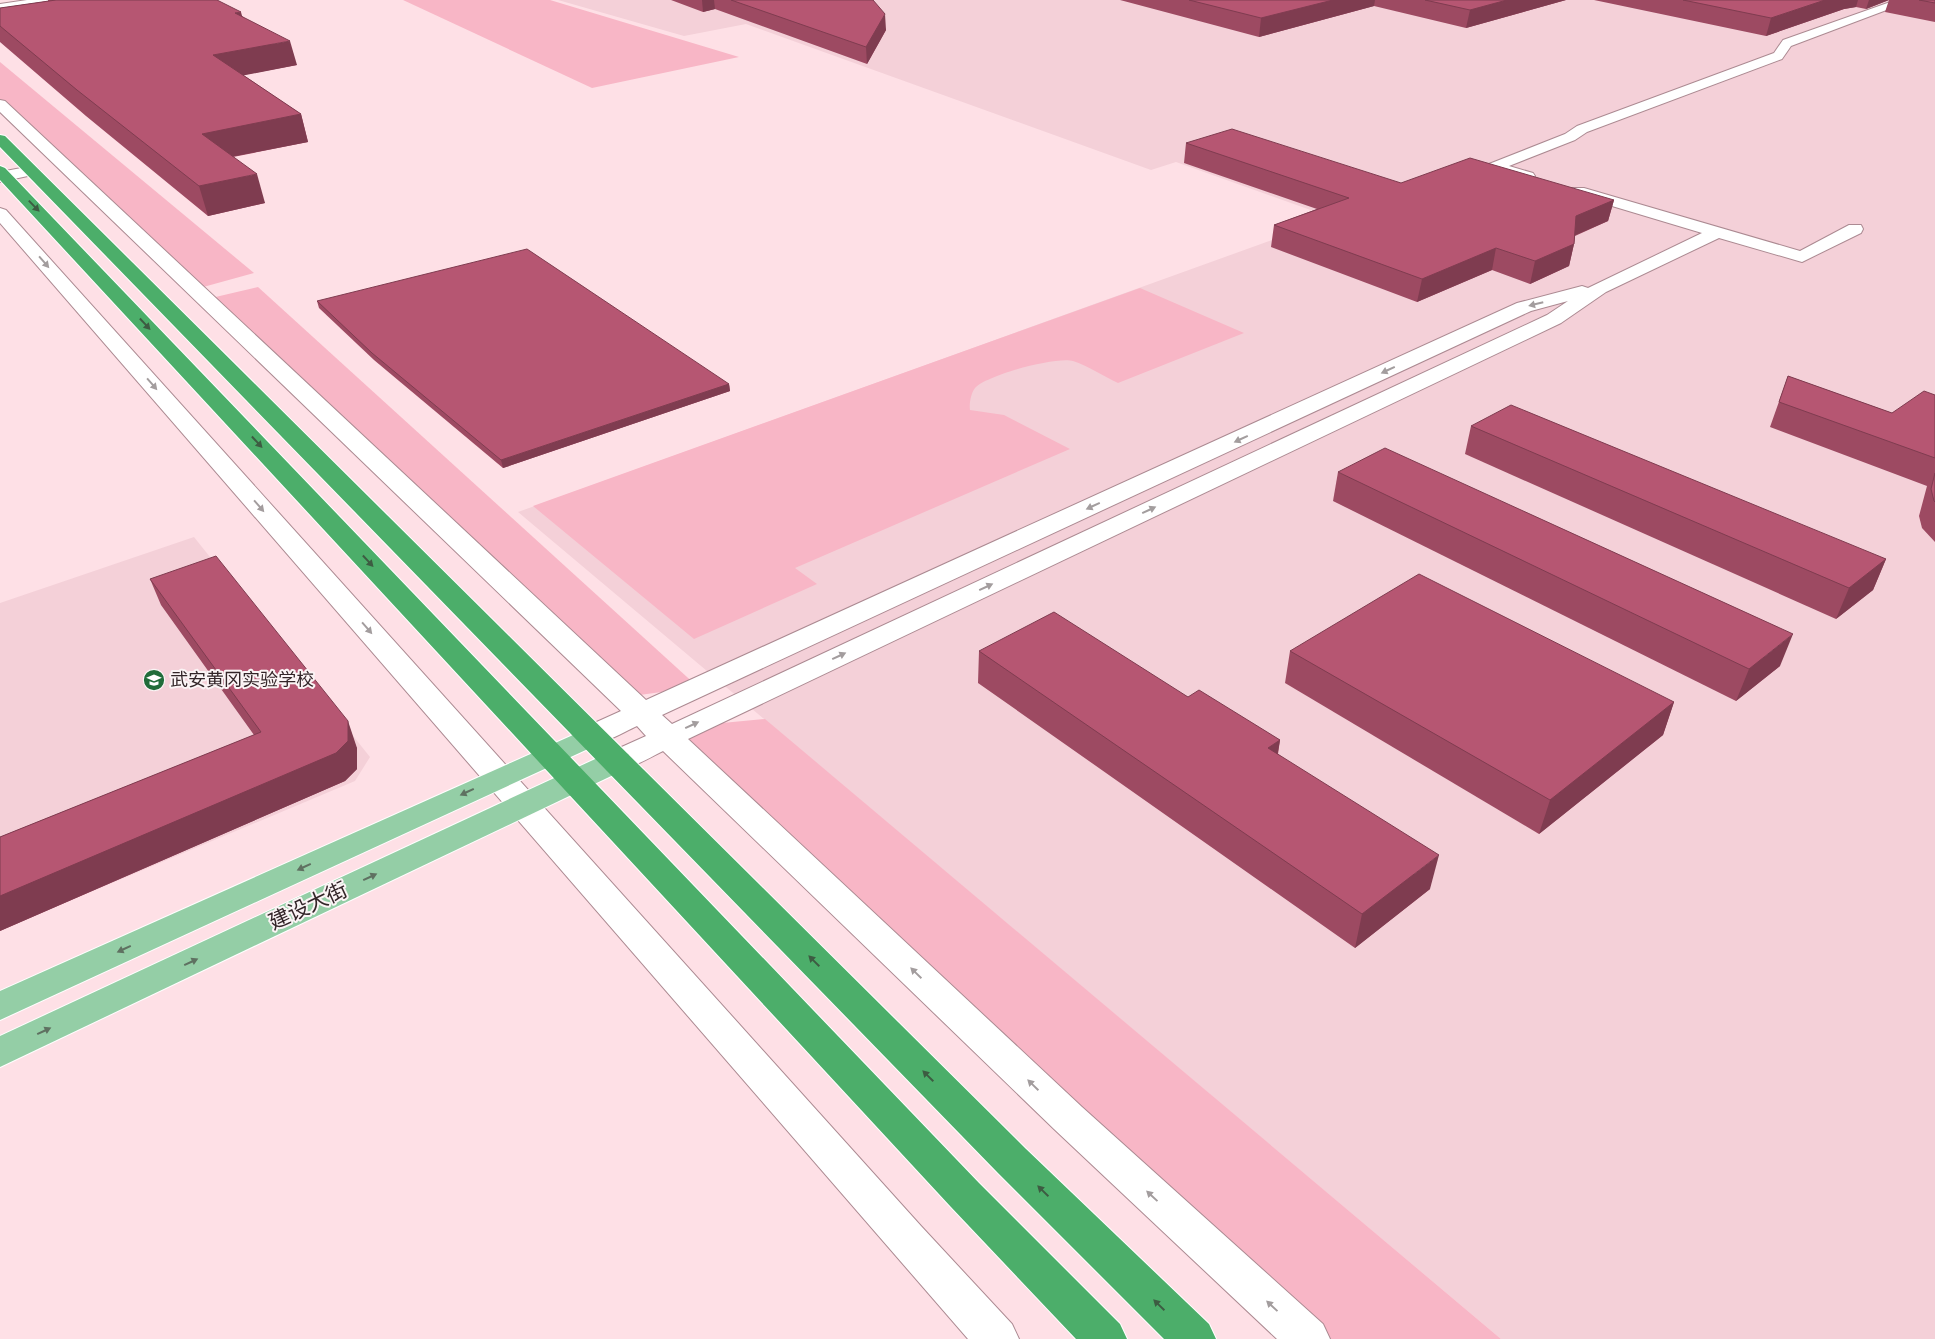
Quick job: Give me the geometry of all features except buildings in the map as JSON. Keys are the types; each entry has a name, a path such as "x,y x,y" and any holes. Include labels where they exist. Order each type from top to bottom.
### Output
{"highway":[{"path":"0,139 9,174 575,781 965,1195 1105,1339"},
{"path":"9,174 617,761 1012,1161 1194,1339"}],"main road":[{"name":"建设大街","path":"0,1006 591,736"},
{"name":"建设大街","path":"0,1052 617,761"}],"street":[{"path":"0,7 38,2 66,1 64,0"},
{"path":"1540,180 1494,167 1570,137 1582,129 1778,56 1787,43 1907,0"},
{"path":"0,104 1068,1118 1308,1339"},
{"path":"1559,186 1802,257 1855,229"},
{"path":"0,213 906,1239 997,1339"},
{"path":"617,761 1554,319 1600,288 1718,232"},
{"path":"591,736 1524,307 1600,288"}],"shaded area":[{"path":"403,0 550,0 739,57 592,88"},
{"path":"558,0 1935,0 1935,1339 1501,1339 518,512 1333,218 1176,162 1151,170 746,24 684,36"},
{"path":"0,62 254,273 196,289 0,104"},
{"path":"258,287 698,687 625,697 207,299"},
{"path":"1140,288 1244,333 1118,383 1079,363 1065,360 1052,361 1007,372 982,383 972,393 970,410 1004,415 1070,449 795,568 817,584 694,639 533,506"},
{"name":"武安黄冈实验学校","path":"194,537 370,757 355,781 0,930 0,603"},
{"path":"765,719 1501,1339 1317,1339 688,757 691,726"}],"place":[{"name":"武安黄冈实验学校","path":"154,680"}]}
